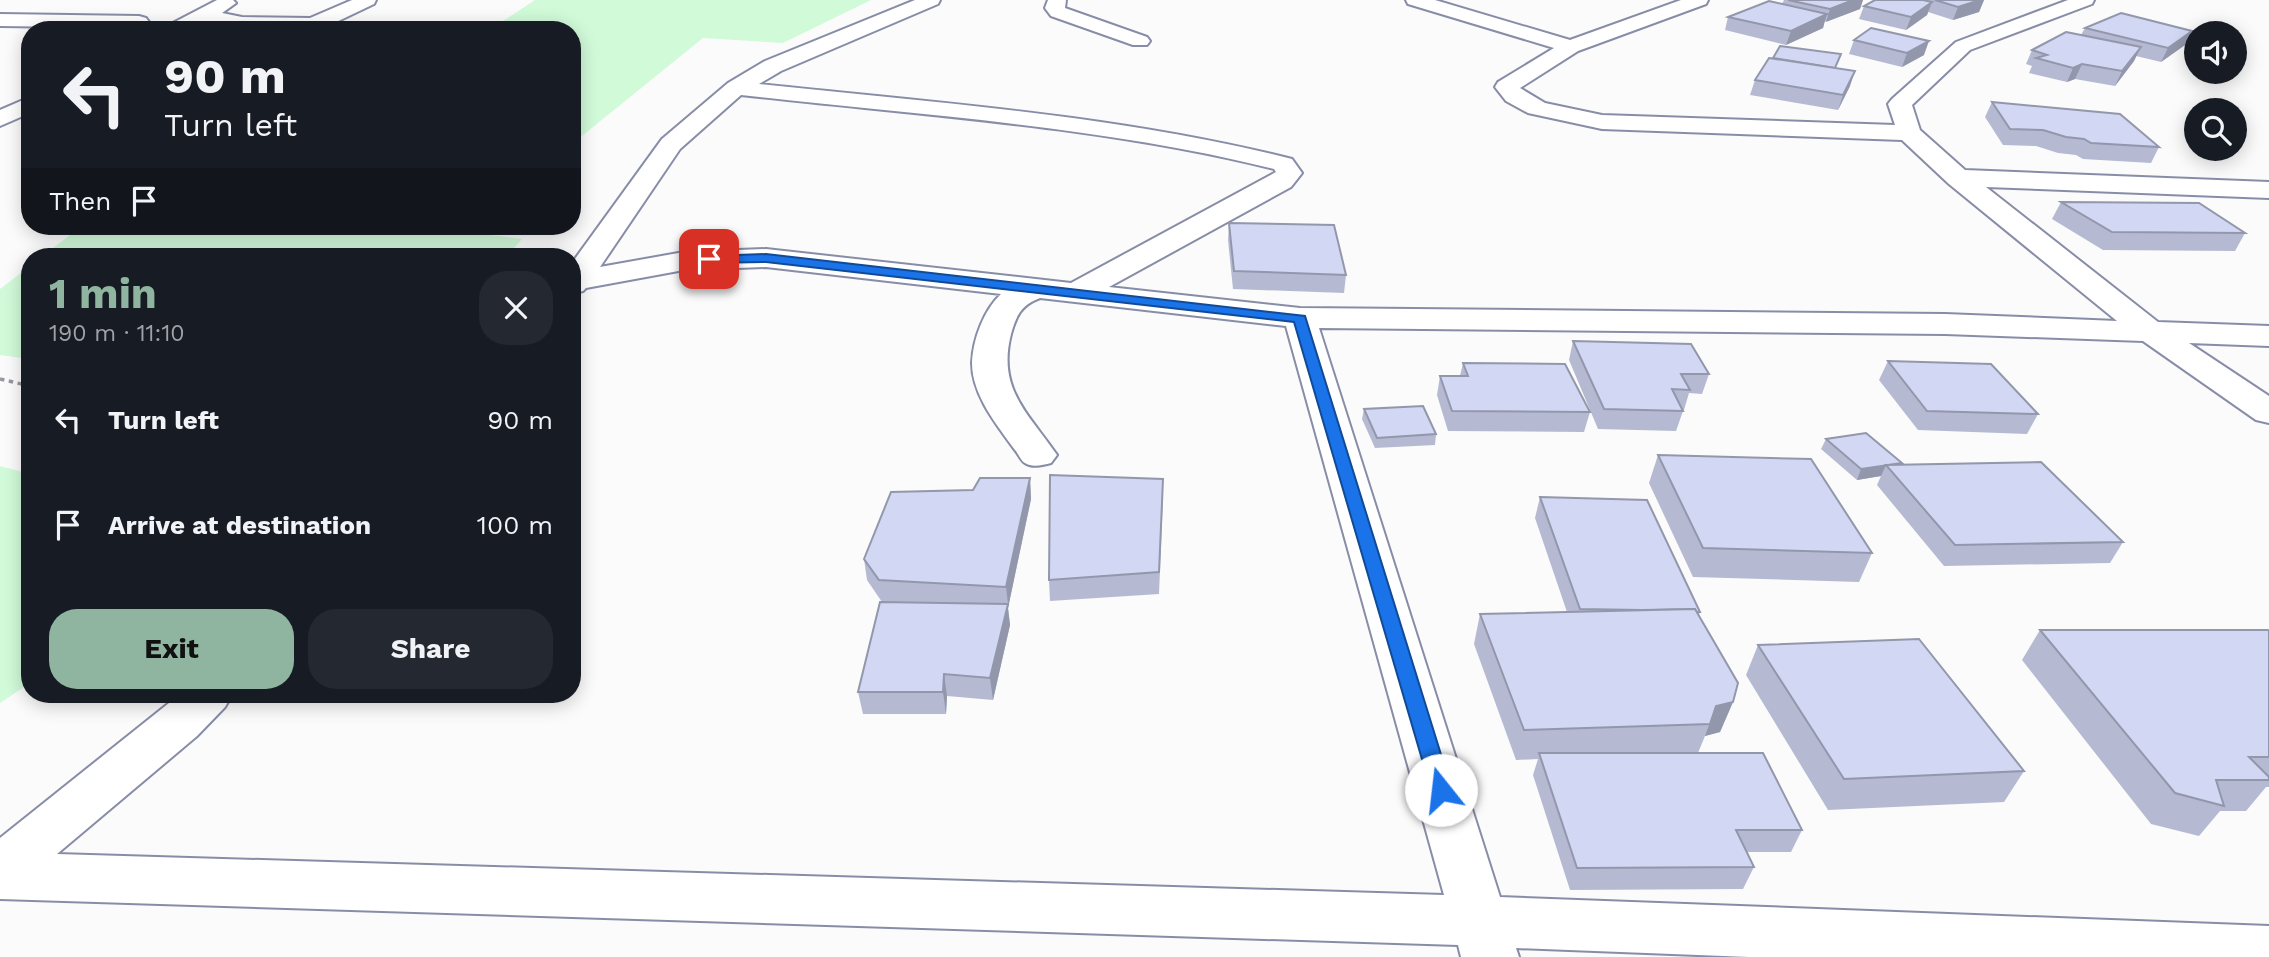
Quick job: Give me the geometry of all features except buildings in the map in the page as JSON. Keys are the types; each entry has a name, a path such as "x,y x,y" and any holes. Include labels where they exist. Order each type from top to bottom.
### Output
{"street":[{"path":"191,21 231,0"},
{"path":"323,21 367,0"},
{"path":"581,273 671,144 736,88 773,66 931,0"},
{"path":"1048,0 1072,0"},
{"path":"1415,0 1571,47"},
{"path":"1699,0 1571,47 1506,87 1515,99 1563,115 1602,122 1909,133"},
{"path":"2085,0 1963,46 1900,104 1909,133 1958,178 2147,330 2269,412"},
{"path":"0,5 20,1"},
{"path":"1057,1 1055,8 1058,12 1140,41"},
{"path":"203,15 232,21"},
{"path":"0,20 70,21"},
{"path":"736,88 1112,130 1247,155 1283,164 1289,173 1282,181 1076,293"},
{"path":"1958,178 2269,190"},
{"path":"581,282 684,261 766,258 1300,318 1945,324 2269,336"},
{"path":"1038,289 1018,293 1004,307 996,328 989,365 995,387 1006,410 1038,455"},
{"path":"1300,318 1485,939"},
{"path":"0,870 180,723 200,703"},
{"path":"0,876 1485,939 2269,952"}],"path":[{"path":"0,379 21,384"}],"green space":[{"path":"535,0 871,0 783,43 703,38 581,137 581,21 503,21"},
{"path":"70,235 489,235 522,239 514,248 53,248"},
{"path":"21,273 21,358 0,355 0,289"},
{"path":"0,466 21,472 21,689 0,703"}],"route":[{"path":"709,259 766,258 1300,318 1441,790"}]}
